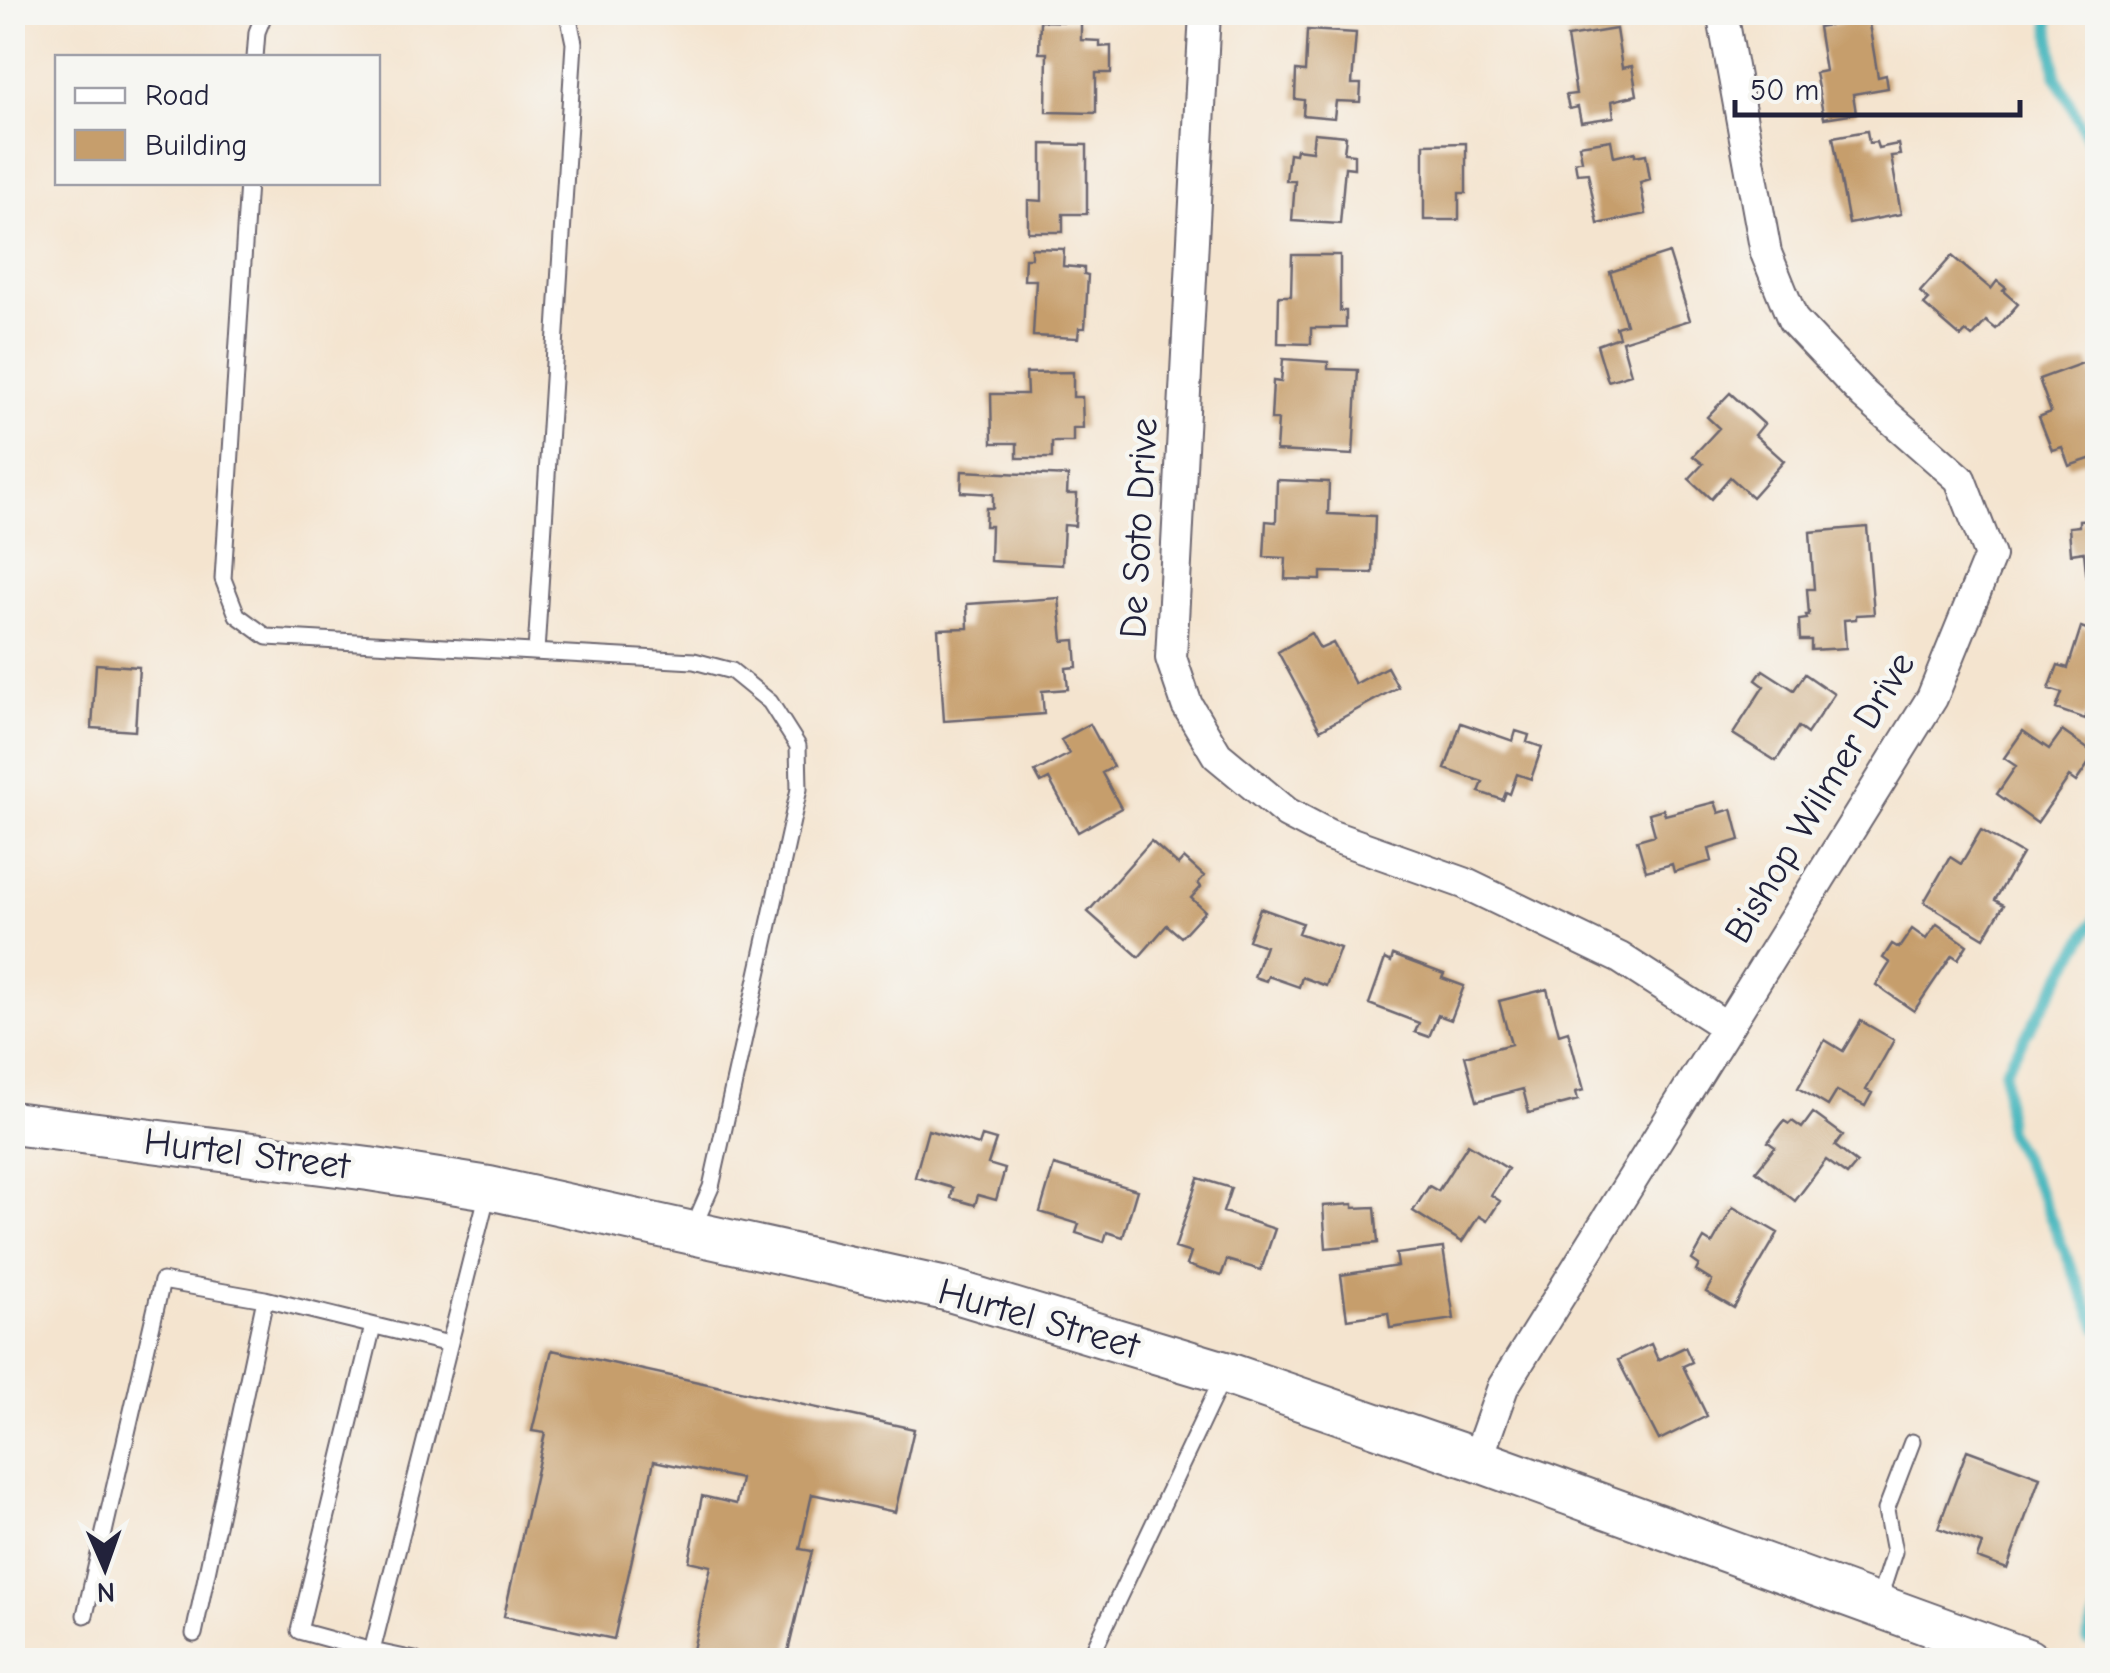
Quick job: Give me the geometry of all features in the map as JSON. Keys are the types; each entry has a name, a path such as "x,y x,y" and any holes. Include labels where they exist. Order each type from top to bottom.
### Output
{"street":[{"name":"De Soto Drive","path":"1206,12 1171,658 1187,706 1216,755 1287,813 1329,835 1464,883 1620,958 1727,1027"},
{"name":"Bishop Wilmer Drive","path":"1477,1460 1503,1387 1932,698 1990,556 1960,479 1864,395 1793,320 1766,252 1722,12"},
{"name":"Hurtel Street","path":"12,1123 488,1188 946,1289 1225,1373 2027,1660"}],"lane":[{"path":"256,55 257,32 265,12"},
{"path":"536,652 574,43 564,12"},
{"path":"248,185 223,580 238,615 267,637 694,661 732,671 770,702 798,746 799,789 795,808 712,1187 692,1232"},
{"path":"371,1656 488,1188"},
{"path":"84,1616 162,1281 265,1300 449,1344"},
{"path":"194,1634 265,1300"},
{"path":"374,1326 299,1631 371,1656 414,1660"},
{"path":"1088,1660 1225,1373"},
{"path":"1876,1606 1894,1552 1886,1510 1912,1442"}],"building":[{"path":"1868,18 1878,77 1886,75 1888,88 1853,94 1856,113 1824,118 1815,73 1825,71 1818,27"},
{"path":"1040,21 1081,22 1081,40 1100,41 1100,47 1111,46 1111,73 1096,73 1096,113 1046,112 1047,53 1039,53"},
{"path":"1616,29 1622,68 1632,66 1637,95 1612,101 1614,117 1581,122 1578,107 1569,109 1566,95 1576,94 1567,37"},
{"path":"1307,30 1356,33 1352,84 1361,84 1360,102 1336,101 1334,118 1303,115 1304,100 1295,99 1296,71 1305,72"},
{"path":"1867,131 1869,143 1876,142 1878,148 1898,144 1900,155 1891,156 1901,214 1849,224 1833,137"},
{"path":"1314,133 1346,136 1344,153 1354,154 1354,168 1345,167 1340,224 1292,221 1295,181 1286,181 1289,153 1295,154 1296,149 1312,151"},
{"path":"1611,140 1614,157 1635,152 1635,156 1646,154 1650,179 1640,182 1646,214 1598,224 1588,173 1577,174 1575,162 1582,160 1579,145"},
{"path":"1466,143 1466,193 1459,193 1459,220 1424,220 1424,144"},
{"path":"1042,144 1087,145 1087,214 1063,214 1063,232 1028,232 1028,200 1042,201"},
{"path":"1031,248 1064,249 1063,266 1084,268 1088,275 1085,328 1079,328 1078,338 1033,336 1036,280 1024,280 1025,258 1031,258"},
{"path":"1669,253 1690,320 1622,341 1631,374 1608,381 1597,345 1619,337 1616,327 1626,324 1610,272"},
{"path":"1292,255 1340,255 1340,311 1346,311 1346,328 1311,328 1311,344 1278,343 1279,296 1291,296"},
{"path":"1952,256 1991,289 1997,281 2018,304 1996,329 1986,321 1972,337 1966,332 1961,337 1924,305 1929,300 1920,292"},
{"path":"1283,359 1328,362 1328,369 1358,370 1353,455 1276,451 1278,420 1271,420 1273,381 1281,382"},
{"path":"2088,361 2098,387 2098,456 2069,466 2062,447 2052,450 2039,417 2051,412 2039,379"},
{"path":"1073,372 1073,397 1082,397 1083,428 1073,428 1073,442 1052,442 1052,458 1017,458 1017,443 992,443 991,394 1027,394 1026,373"},
{"path":"1730,393 1764,424 1755,435 1784,461 1752,497 1730,477 1711,499 1689,479 1703,464 1693,456 1719,428 1707,417"},
{"path":"962,471 1068,476 1067,494 1077,494 1075,526 1064,525 1062,565 990,561 991,526 985,526 986,508 993,508 993,494 961,492"},
{"path":"1277,480 1329,482 1328,514 1375,516 1373,573 1321,572 1321,580 1285,579 1286,558 1264,557 1266,521 1276,522"},
{"path":"2092,500 2098,500 2098,590 2088,591 2084,552 2071,554 2069,527 2079,526 2079,520 2094,519"},
{"path":"1867,527 1874,614 1844,620 1846,648 1811,650 1811,640 1800,640 1799,620 1809,615 1807,589 1814,589 1810,532"},
{"path":"1059,598 1063,641 1075,640 1077,667 1066,668 1068,689 1042,691 1044,714 944,721 938,629 968,628 967,604"},
{"path":"2081,627 2098,633 2098,706 2090,704 2085,719 2056,709 2062,693 2049,689 2058,665 2068,668"},
{"path":"1311,633 1320,649 1333,643 1355,684 1387,667 1398,687 1320,730 1278,652"},
{"path":"96,664 139,667 135,731 92,728"},
{"path":"1763,670 1794,690 1805,674 1834,694 1807,734 1798,727 1776,761 1733,734 1764,686 1756,680"},
{"path":"1461,723 1513,741 1516,731 1529,735 1527,742 1542,747 1531,779 1517,774 1510,794 1506,792 1503,800 1479,792 1483,782 1445,769"},
{"path":"1090,724 1113,767 1102,773 1121,808 1078,832 1049,779 1041,783 1035,772 1069,754 1061,740"},
{"path":"2023,731 2049,749 2062,731 2095,754 2076,782 2069,777 2037,823 1997,794 2016,766 2004,758"},
{"path":"1715,802 1719,813 1732,809 1740,840 1709,849 1712,861 1674,872 1672,864 1646,871 1637,840 1655,835 1649,813 1663,809 1665,815"},
{"path":"1981,830 2022,854 1995,900 2004,905 1984,938 1924,902 1950,857 1961,864"},
{"path":"1151,841 1178,865 1184,858 1204,876 1198,883 1201,887 1191,898 1205,911 1181,937 1167,925 1139,957 1088,912"},
{"path":"1260,908 1302,923 1298,933 1340,948 1326,986 1302,977 1299,987 1268,976 1266,981 1254,977 1265,946 1248,940"},
{"path":"1937,924 1967,945 1958,959 1952,955 1914,1011 1876,985 1890,963 1883,958 1892,944 1899,948 1912,929 1926,939"},
{"path":"12,929 20,930 15,969 12,969"},
{"path":"1393,955 1464,986 1451,1020 1438,1015 1429,1037 1415,1032 1419,1023 1369,1004 1385,959 1391,962"},
{"path":"1547,989 1559,1034 1568,1031 1584,1090 1576,1092 1578,1100 1529,1113 1523,1089 1477,1101 1465,1056 1511,1044 1499,1001"},
{"path":"1861,1021 1894,1040 1866,1090 1872,1093 1865,1106 1837,1091 1828,1106 1798,1088 1825,1040 1843,1051"},
{"path":"1813,1113 1843,1135 1835,1146 1857,1163 1847,1175 1826,1160 1795,1201 1756,1171 1775,1147 1768,1142 1784,1121 1802,1128"},
{"path":"928,1130 979,1145 982,1136 996,1140 988,1164 1005,1169 996,1200 978,1195 975,1205 951,1198 953,1188 915,1177"},
{"path":"1468,1144 1508,1169 1491,1195 1500,1201 1487,1221 1479,1216 1462,1242 1413,1211 1429,1186 1438,1191"},
{"path":"1054,1165 1137,1190 1123,1237 1107,1232 1104,1242 1076,1233 1079,1224 1040,1212"},
{"path":"1198,1178 1231,1188 1223,1212 1275,1229 1261,1270 1227,1260 1221,1276 1187,1265 1191,1253 1175,1248"},
{"path":"1353,1204 1353,1208 1375,1207 1378,1243 1326,1248 1323,1206"},
{"path":"1733,1207 1778,1233 1734,1308 1706,1292 1712,1281 1696,1271 1699,1265 1692,1260 1704,1239 1712,1244"},
{"path":"1443,1248 1454,1319 1390,1328 1388,1313 1347,1319 1341,1275 1398,1266 1396,1254"},
{"path":"1651,1344 1658,1360 1685,1347 1692,1362 1683,1366 1707,1416 1659,1440 1618,1360"},
{"path":"552,1350 914,1429 895,1512 812,1494 800,1549 812,1551 786,1660 717,1660 692,1655 711,1566 689,1561 702,1496 736,1504 741,1479 654,1461 614,1639 504,1616 545,1433 532,1431"},
{"path":"1967,1450 2040,1477 2007,1569 1977,1558 1982,1544 1938,1528"}],"waterway":[{"path":"2048,12 2056,75 2098,160"},
{"path":"2098,915 2005,1070 2007,1130 2039,1191 2098,1329"},
{"path":"2087,1640 2098,1609"}]}
